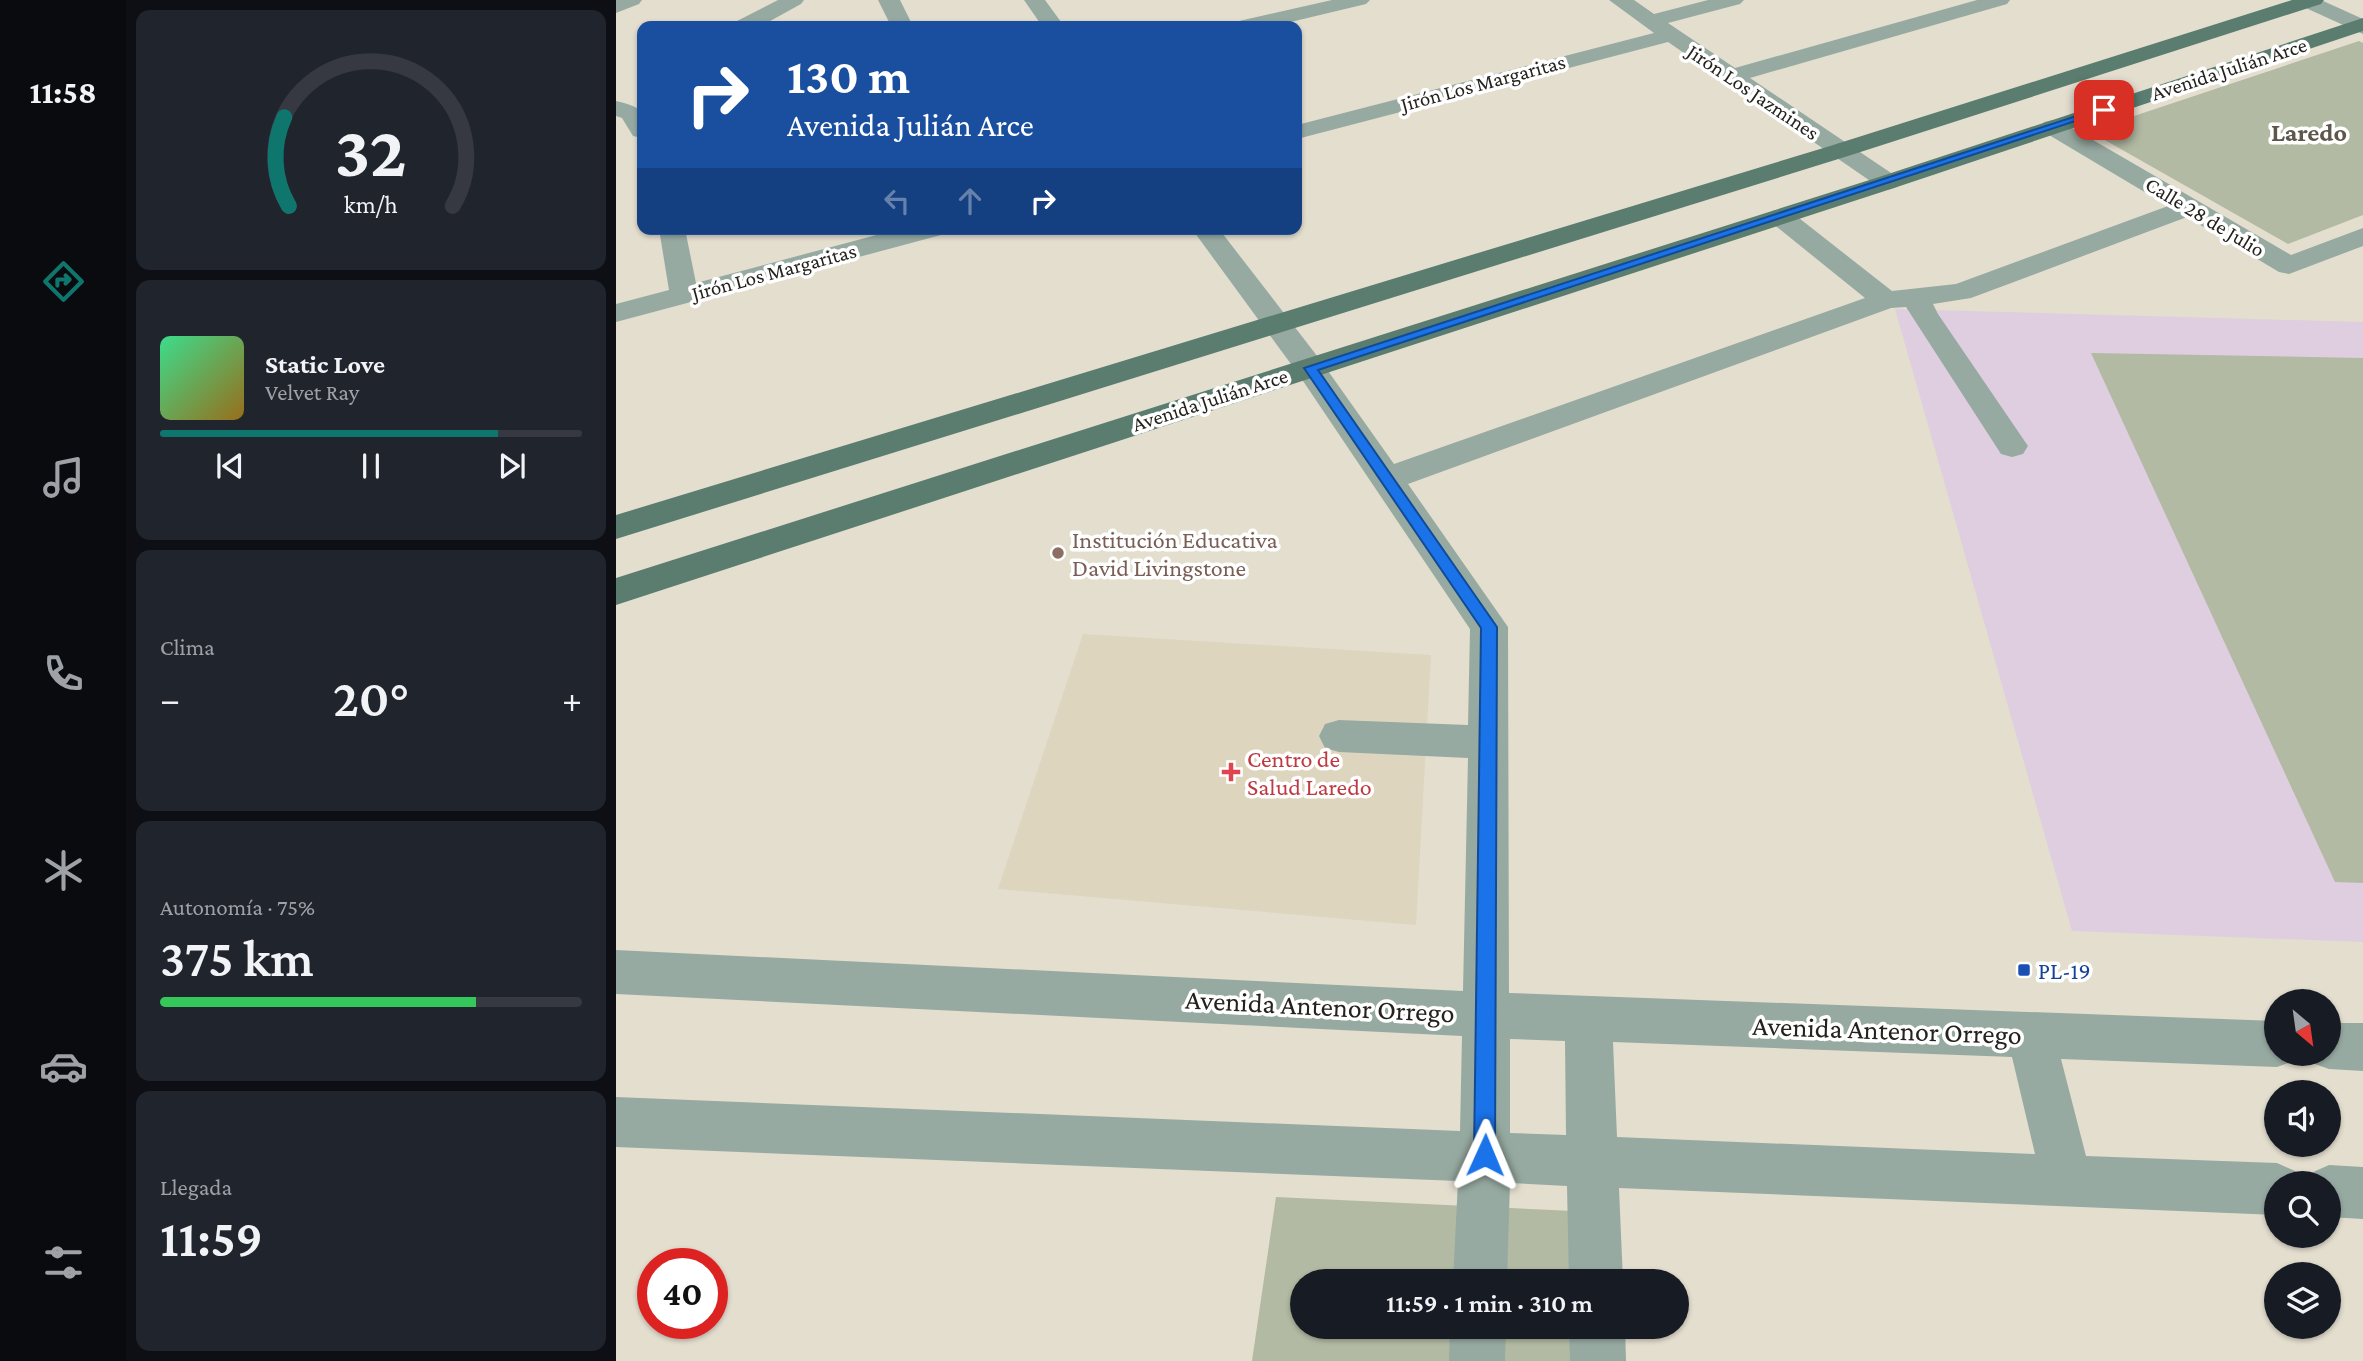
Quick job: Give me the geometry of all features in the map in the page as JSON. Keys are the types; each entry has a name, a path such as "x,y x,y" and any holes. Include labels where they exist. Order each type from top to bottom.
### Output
{"main road":[{"name":"Avenida Julián Arce","path":"616,527 1839,151 2309,1"},
{"name":"Avenida Julián Arce","path":"616,593 1781,217 2362,25"}],"street":[{"path":"616,8 632,0"},
{"path":"754,21 794,0"},
{"path":"889,0 900,21"},
{"path":"1034,0 1049,21"},
{"path":"1273,0 1290,16"},
{"path":"1268,21 1359,0"},
{"name":"Jirón Los Jazmines","path":"1619,0 1888,182"},
{"name":"Jirón Los Margaritas","path":"1302,131 1660,28 1733,0"},
{"path":"1730,76 2000,0"},
{"path":"2309,1 2362,25"},
{"path":"616,108 631,113 637,123"},
{"name":"Calle 28 de Julio","path":"2053,127 2288,266 2363,236"},
{"path":"1387,479 1886,300 1961,292 2189,207"},
{"path":"1781,217 1886,300"},
{"path":"673,235 684,295"},
{"name":"Jirón Los Margaritas","path":"616,313 684,295 865,238 887,235"},
{"path":"1210,235 1310,368 1489,627 1487,1015 1480,1269"},
{"path":"1916,296 1923,314 2012,446"},
{"path":"1339,736 1488,742"},
{"name":"Avenida Antenor Orrego","path":"616,972 1487,1015 2264,1044"},
{"path":"1588,1018 1596,1269"},
{"path":"2031,1035 2067,1180"},
{"path":"2342,1046 2363,1047"},
{"path":"616,1122 2264,1188"},
{"path":"2341,1191 2363,1192"},
{"path":"1477,1361 1478,1339"},
{"path":"1597,1339 1598,1361"}],"shaded area":[{"path":"1895,309 2363,322 2363,942 2072,931"},
{"name":"Centro de Salud Laredo","path":"1083,634 1431,655 1416,925 998,889"}],"green space":[{"path":"2359,41 2363,43 2363,215 2288,244 2089,131"},
{"path":"2091,353 2363,358 2363,883 2335,882"},
{"path":"1276,1197 1573,1211 1572,1269 1290,1269 1290,1339 1572,1339 1572,1361 1252,1361"}],"place":[{"name":"Institución Educativa David Livingstone","path":"1058,553"},
{"name":"Centro de Salud Laredo","path":"1231,772"},
{"name":"PL-19","path":"2024,970"}],"district":[{"name":"Laredo","path":"2309,132"}],"route":[{"path":"1485,1155 1489,627 1310,368 2104,110"}]}
